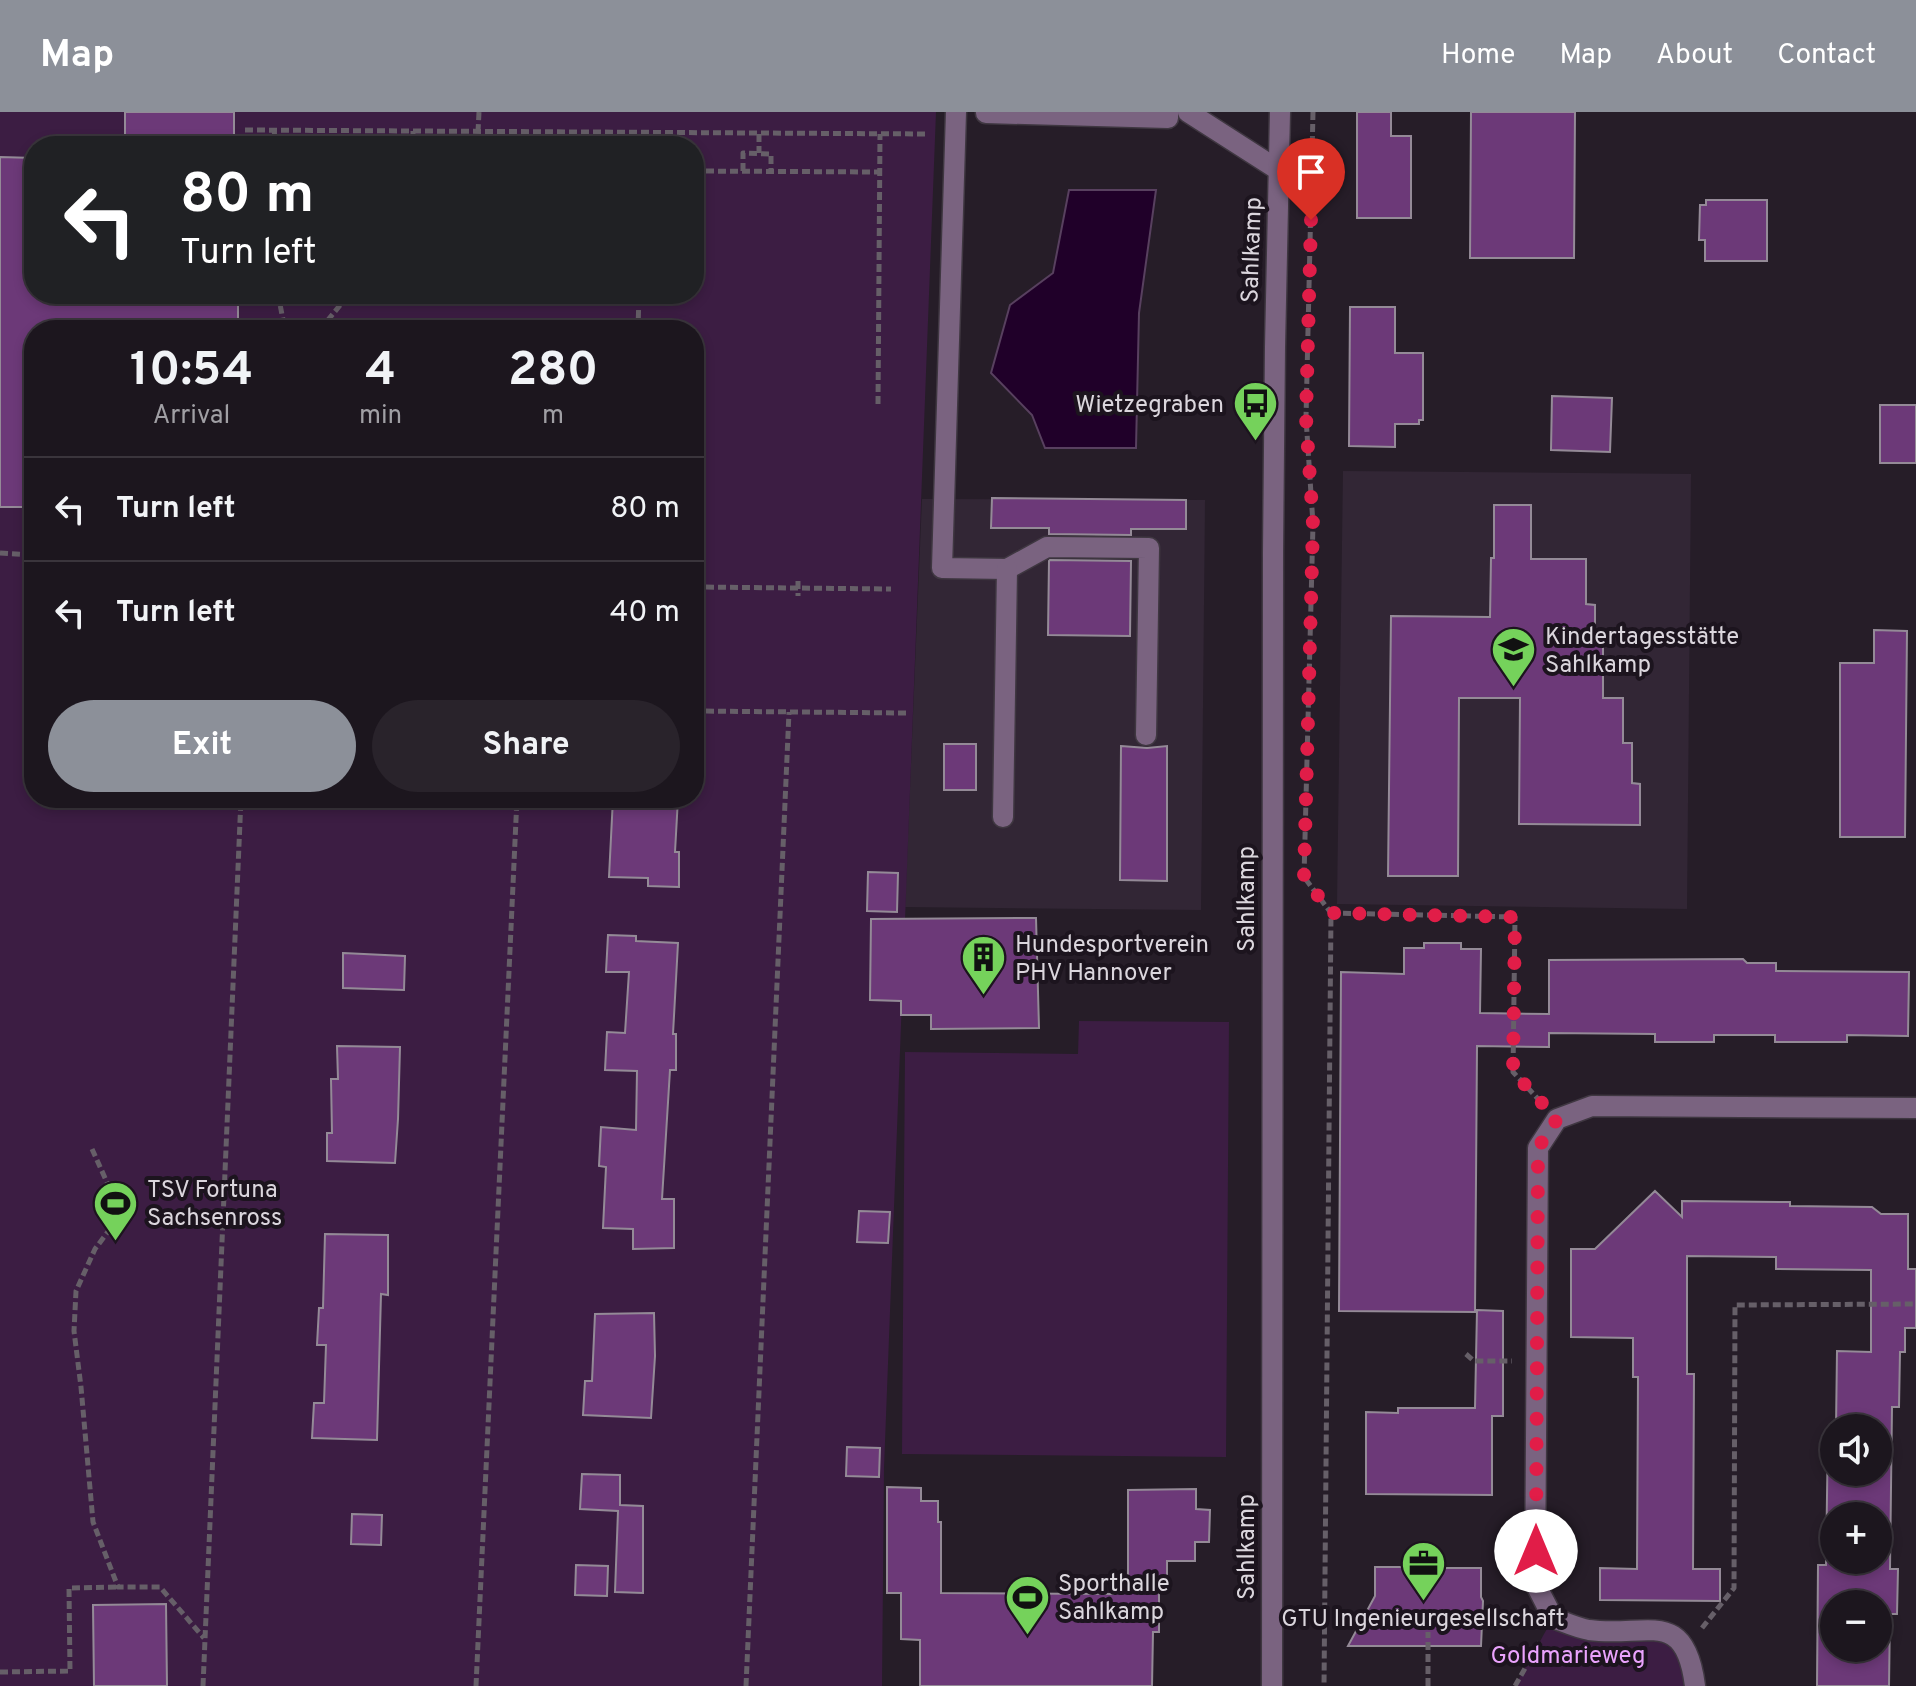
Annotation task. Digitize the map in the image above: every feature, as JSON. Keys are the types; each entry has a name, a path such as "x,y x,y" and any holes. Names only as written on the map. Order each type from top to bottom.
{"street":[{"path":"956,112 942,568 1007,569 1047,547 1149,548 1146,735"},
{"path":"986,113 1168,118 1168,112"},
{"path":"1188,112 1280,171"},
{"name":"Sahlkamp","path":"1272,1686 1273,553 1280,112"},
{"path":"1003,817 1007,569"},
{"path":"1695,1686 1686,1647 1676,1637 1664,1631 1588,1630 1553,1618 1535,1583 1538,1148 1557,1119 1592,1106 1916,1108"}],"path":[{"path":"478,132 479,112"},
{"path":"1313,112 1306,418 1313,524 1304,877 1331,913 1324,1686"},
{"path":"245,130 956,135"},
{"path":"274,130 275,136"},
{"path":"413,131 413,136"},
{"path":"759,134 759,153"},
{"path":"878,404 880,134"},
{"path":"743,171 743,153 759,153 771,154 771,172"},
{"path":"704,171 880,172"},
{"path":"328,320 341,304"},
{"path":"0,553 24,554"},
{"path":"798,584 798,596"},
{"path":"704,587 798,584 891,589"},
{"path":"704,711 906,713"},
{"path":"746,1686 789,712"},
{"path":"203,1686 241,808"},
{"path":"476,1686 517,808"},
{"path":"1331,913 1515,917 1513,1072 1557,1119"},
{"path":"92,1149 110,1189 116,1212 76,1291 74,1331 93,1522 118,1587"},
{"path":"1686,1647 1734,1588 1735,1305 1916,1304"},
{"path":"1466,1354 1474,1361 1537,1361"},
{"path":"0,1672 70,1671 69,1588 160,1587 205,1639"},
{"path":"1515,1686 1553,1618"},
{"path":"1428,1632 1428,1686"}],"shaded area":[{"path":"1069,190 1156,190 1139,313 1136,448 1045,448 1032,415 991,373 1010,305 1053,273"},
{"name":"Kindertagesstätte Sahlkamp","path":"1343,471 1691,474 1687,909 1337,904"},
{"path":"922,499 1205,500 1201,910 905,907"}],"green space":[{"path":"0,112 936,112 884,1468 882,1686 0,1686"},
{"path":"1079,1021 1229,1022 1226,1457 902,1454 905,1052 1078,1054"},
{"name":"Goldmarieweg","path":"1553,1618 1664,1631 1695,1686 1515,1686"}],"building":[{"path":"125,112 234,112 234,136 125,136"},
{"path":"1357,112 1391,112 1391,136 1411,136 1411,218 1357,218"},
{"path":"1471,112 1575,112 1574,258 1470,258"},
{"path":"0,157 24,158 24,304 238,304 238,320 24,320 24,507 0,507"},
{"path":"1706,200 1767,200 1767,261 1705,261 1705,240 1699,240 1700,205 1706,205"},
{"path":"1350,307 1395,307 1395,353 1423,353 1423,420 1419,420 1419,424 1395,424 1395,447 1349,446"},
{"path":"1552,396 1612,398 1610,452 1551,450"},
{"path":"1880,405 1916,405 1916,463 1880,463"},
{"path":"992,498 1186,500 1186,529 1131,529 1131,535 1049,534 1049,528 991,528"},
{"path":"1494,505 1531,505 1531,559 1586,559 1586,604 1595,605 1595,645 1603,645 1603,698 1623,698 1623,743 1632,743 1632,783 1640,784 1640,825 1519,824 1520,698 1459,698 1458,876 1388,876 1391,616 1490,617"},
{"path":"1050,560 1131,561 1130,636 1048,635"},
{"path":"1874,630 1907,631 1905,837 1840,837 1840,663 1874,663"},
{"path":"944,744 976,744 976,790 944,790"},
{"path":"1121,746 1167,746 1167,881 1120,880"},
{"path":"612,808 677,808 675,852 679,852 679,887 648,886 648,878 609,877"},
{"path":"868,872 898,873 897,912 867,911"},
{"path":"1036,918 1039,1028 931,1029 931,1015 901,1015 901,1001 870,1000 871,919"},
{"path":"608,935 636,936 636,941 678,943 673,1034 676,1034 676,1070 670,1070 662,1199 674,1199 674,1248 633,1249 633,1229 603,1228 606,1167 599,1166 601,1127 636,1130 637,1071 605,1070 607,1032 625,1033 629,972 606,972"},
{"path":"1424,943 1461,943 1461,949 1481,949 1480,1013 1549,1014 1549,960 1743,959 1747,963 1776,963 1776,971 1909,972 1908,1036 1847,1035 1847,1042 1775,1042 1775,1035 1714,1035 1714,1042 1655,1042 1655,1034 1549,1033 1549,1047 1477,1046 1475,1312 1339,1311 1341,972 1404,974 1404,948 1424,948"},
{"path":"343,953 405,956 404,990 343,988"},
{"path":"337,1046 400,1047 395,1163 327,1161 327,1133 332,1133 331,1079 338,1079"},
{"path":"1655,1191 1682,1217 1682,1201 1790,1202 1790,1206 1872,1207 1881,1214 1908,1214 1908,1269 1916,1269 1916,1328 1905,1328 1905,1352 1900,1352 1899,1407 1892,1407 1892,1414 1836,1414 1837,1351 1871,1352 1871,1270 1776,1269 1776,1257 1687,1256 1687,1374 1694,1374 1693,1569 1720,1569 1720,1601 1600,1600 1600,1568 1637,1569 1638,1377 1633,1377 1633,1338 1571,1337 1571,1249 1595,1249"},
{"path":"859,1211 890,1212 888,1243 857,1242"},
{"path":"325,1234 388,1235 388,1295 381,1294 377,1440 312,1438 314,1403 324,1403 326,1345 317,1345 319,1308 323,1308"},
{"path":"1477,1310 1503,1311 1503,1416 1492,1416 1492,1495 1366,1494 1366,1412 1398,1413 1398,1408 1475,1408"},
{"path":"654,1313 651,1418 583,1415 585,1381 592,1381 595,1314"},
{"path":"847,1447 880,1448 879,1477 846,1476"},
{"path":"582,1474 620,1475 620,1505 643,1506 643,1593 615,1592 618,1511 580,1509"},
{"path":"1827,1486 1891,1486 1891,1502 1827,1502"},
{"name":"Sporthalle Sahlkamp","path":"887,1487 921,1488 921,1501 938,1501 941,1593 1114,1594 1115,1585 1128,1585 1128,1490 1196,1489 1196,1509 1210,1510 1209,1542 1195,1542 1195,1561 1167,1561 1167,1579 1159,1579 1159,1632 1153,1632 1152,1686 920,1686 920,1640 901,1639 901,1593 887,1593"},
{"path":"352,1514 382,1515 381,1545 351,1544"},
{"path":"1419,1560 1438,1560 1445,1568 1481,1568 1481,1646 1348,1646 1375,1596 1375,1567 1412,1567"},
{"path":"576,1565 608,1566 607,1596 575,1595"},
{"path":"1818,1565 1820,1574 1892,1574 1892,1569 1898,1569 1897,1614 1892,1614 1892,1590 1820,1590 1820,1662 1889,1662 1889,1686 1817,1686"},
{"path":"166,1604 167,1686 94,1686 93,1605"}],"place":[{"name":"Wietzegraben","path":"1255,443"},
{"name":"Kindertagesstätte Sahlkamp","path":"1514,689"},
{"name":"Hundesportverein PHV Hannover","path":"984,997"},
{"name":"TSV Fortuna Sachsenross","path":"116,1242"},
{"name":"GTU Ingenieurgesellschaft","path":"1423,1603"},
{"name":"Sporthalle Sahlkamp","path":"1027,1636"}],"route":[{"path":"1311,220 1306,418 1313,524 1304,877 1331,913 1515,917 1513,1072 1557,1119 1538,1148 1536,1551"}]}
